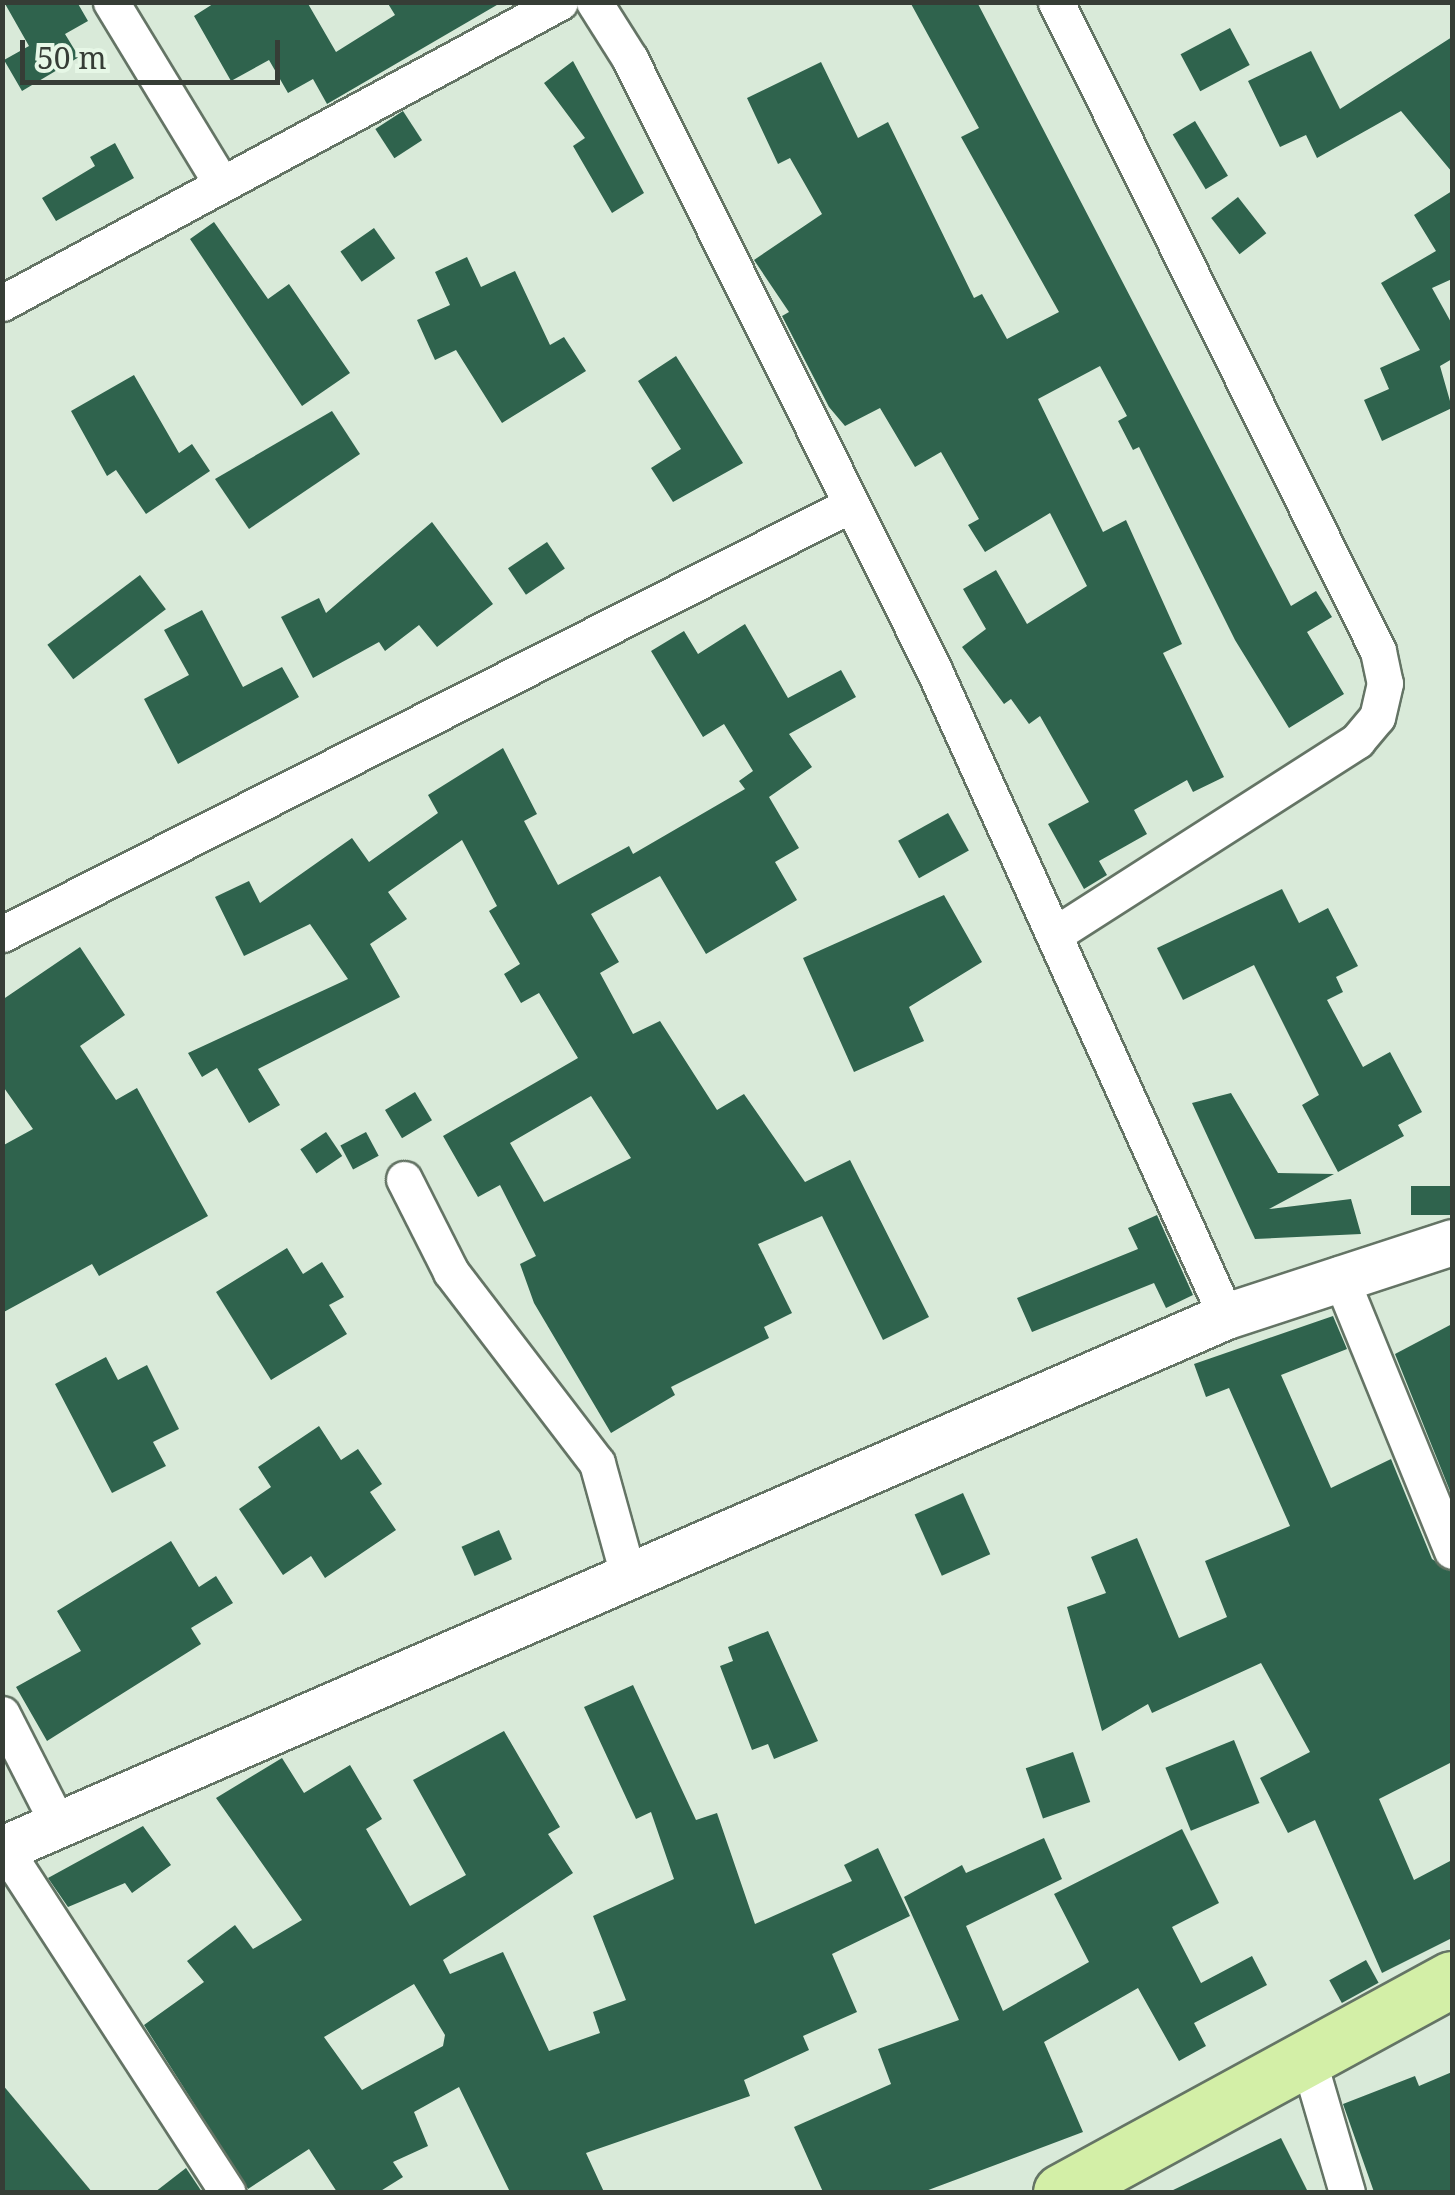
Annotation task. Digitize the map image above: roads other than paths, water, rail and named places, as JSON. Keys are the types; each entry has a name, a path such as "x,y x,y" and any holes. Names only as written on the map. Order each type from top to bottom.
{"main road":[{"path":"1061,2192 1452,1980"}],"street":[{"path":"111,2 220,181"},
{"path":"2,303 220,181 560,2"},
{"path":"594,2 630,58 1058,932 1226,1316"},
{"path":"1056,2 1378,651 1385,683 1377,717 1357,741 1058,932"},
{"path":"2,934 850,506"},
{"path":"404,1179 451,1272 597,1463 628,1578"},
{"path":"227,2192 3,1848 1226,1316 1338,1274 1452,1242"},
{"path":"1338,1274 1452,1551"},
{"path":"2,1714 58,1824"},
{"path":"1308,2059 1347,2192"}]}
